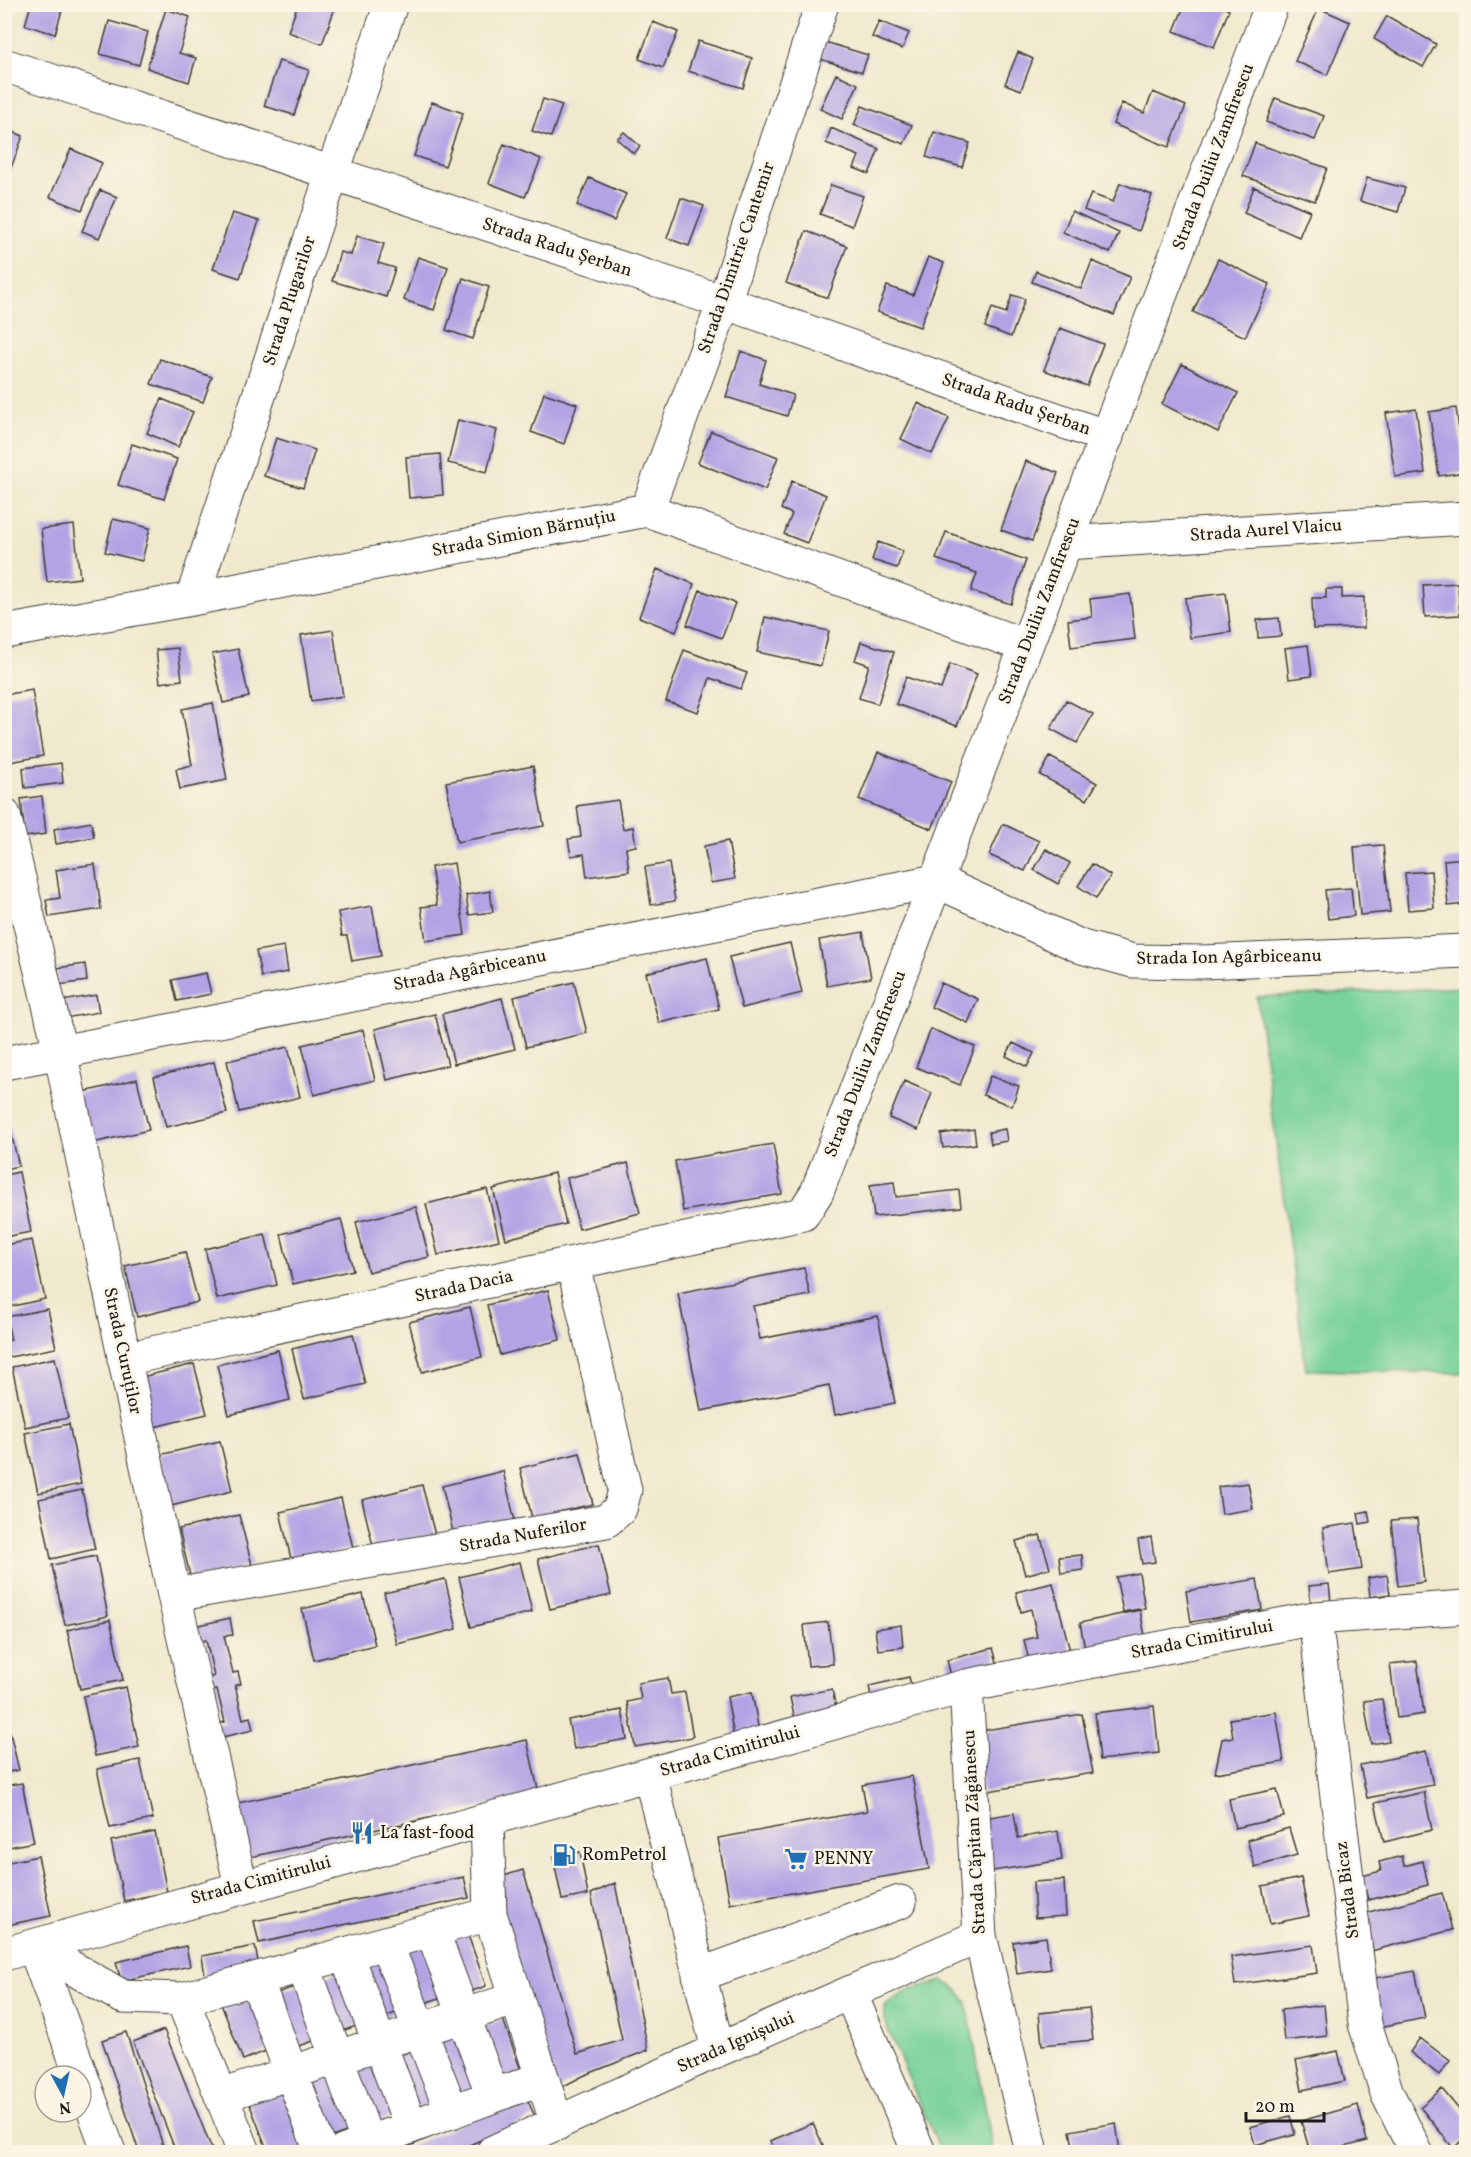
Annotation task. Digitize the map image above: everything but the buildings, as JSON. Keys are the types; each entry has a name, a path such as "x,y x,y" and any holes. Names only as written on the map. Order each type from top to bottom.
{"street":[{"name":"Strada Plugarilor","path":"192,599 332,174 391,4"},
{"name":"Strada Dimitrie Cantemir","path":"647,510 723,302 822,4"},
{"name":"Strada Duiliu Zamfirescu","path":"803,1214 818,1192 1272,4"},
{"name":"Strada Radu Șerban","path":"4,65 723,302 1107,437"},
{"name":"Strada Simion Bărnuțiu","path":"4,632 192,599 647,510"},
{"path":"647,510 1026,646"},
{"name":"Strada Aurel Vlaicu","path":"1066,543 1467,518"},
{"name":"Strada Curuților","path":"4,815 60,1051 174,1595 241,1886"},
{"name":"Strada Ion Agârbiceanu","path":"936,881 1082,947 1133,961 1202,962 1467,951"},
{"name":"Strada Agârbiceanu","path":"4,1063 936,881"},
{"name":"Strada Dacia","path":"124,1359 803,1214"},
{"name":"Strada Nuferilor","path":"174,1595 606,1521 620,1509 625,1490 573,1264"},
{"name":"Strada Cimitirului","path":"19,1950 241,1886 966,1686 1316,1618 1467,1607"},
{"name":"Strada Bicaz","path":"1316,1618 1365,2024 1387,2093 1409,2151"},
{"name":"Strada Căpitan Zăgănescu","path":"966,1686 980,1936 1032,2152"},
{"path":"650,1774 718,2050"},
{"path":"487,1820 490,1914 557,2124"},
{"path":"699,1975 900,1902"},
{"path":"19,1950 123,1997 182,1999 490,1914"},
{"path":"432,1930 493,2096"},
{"name":"Strada Ignișului","path":"493,2152 718,2050 980,1936"},
{"path":"386,1943 452,2112"},
{"path":"19,1950 109,2152"},
{"path":"346,1954 411,2127"},
{"path":"303,1965 337,2058 356,2148 542,2078"},
{"path":"256,1979 321,2152"},
{"path":"850,1993 919,2152"},
{"path":"221,2096 517,1998"},
{"path":"182,1999 244,2152"}],"green space":[{"path":"1466,987 1466,1373 1306,1370 1257,997"},
{"path":"943,1981 957,1989 967,2003 993,2152 941,2152 889,2033 885,2019 885,2006 910,1989"}],"place":[{"name":"La fast-food","path":"362,1833"},
{"name":"RomPetrol","path":"564,1855"},
{"name":"PENNY","path":"796,1859"}]}
